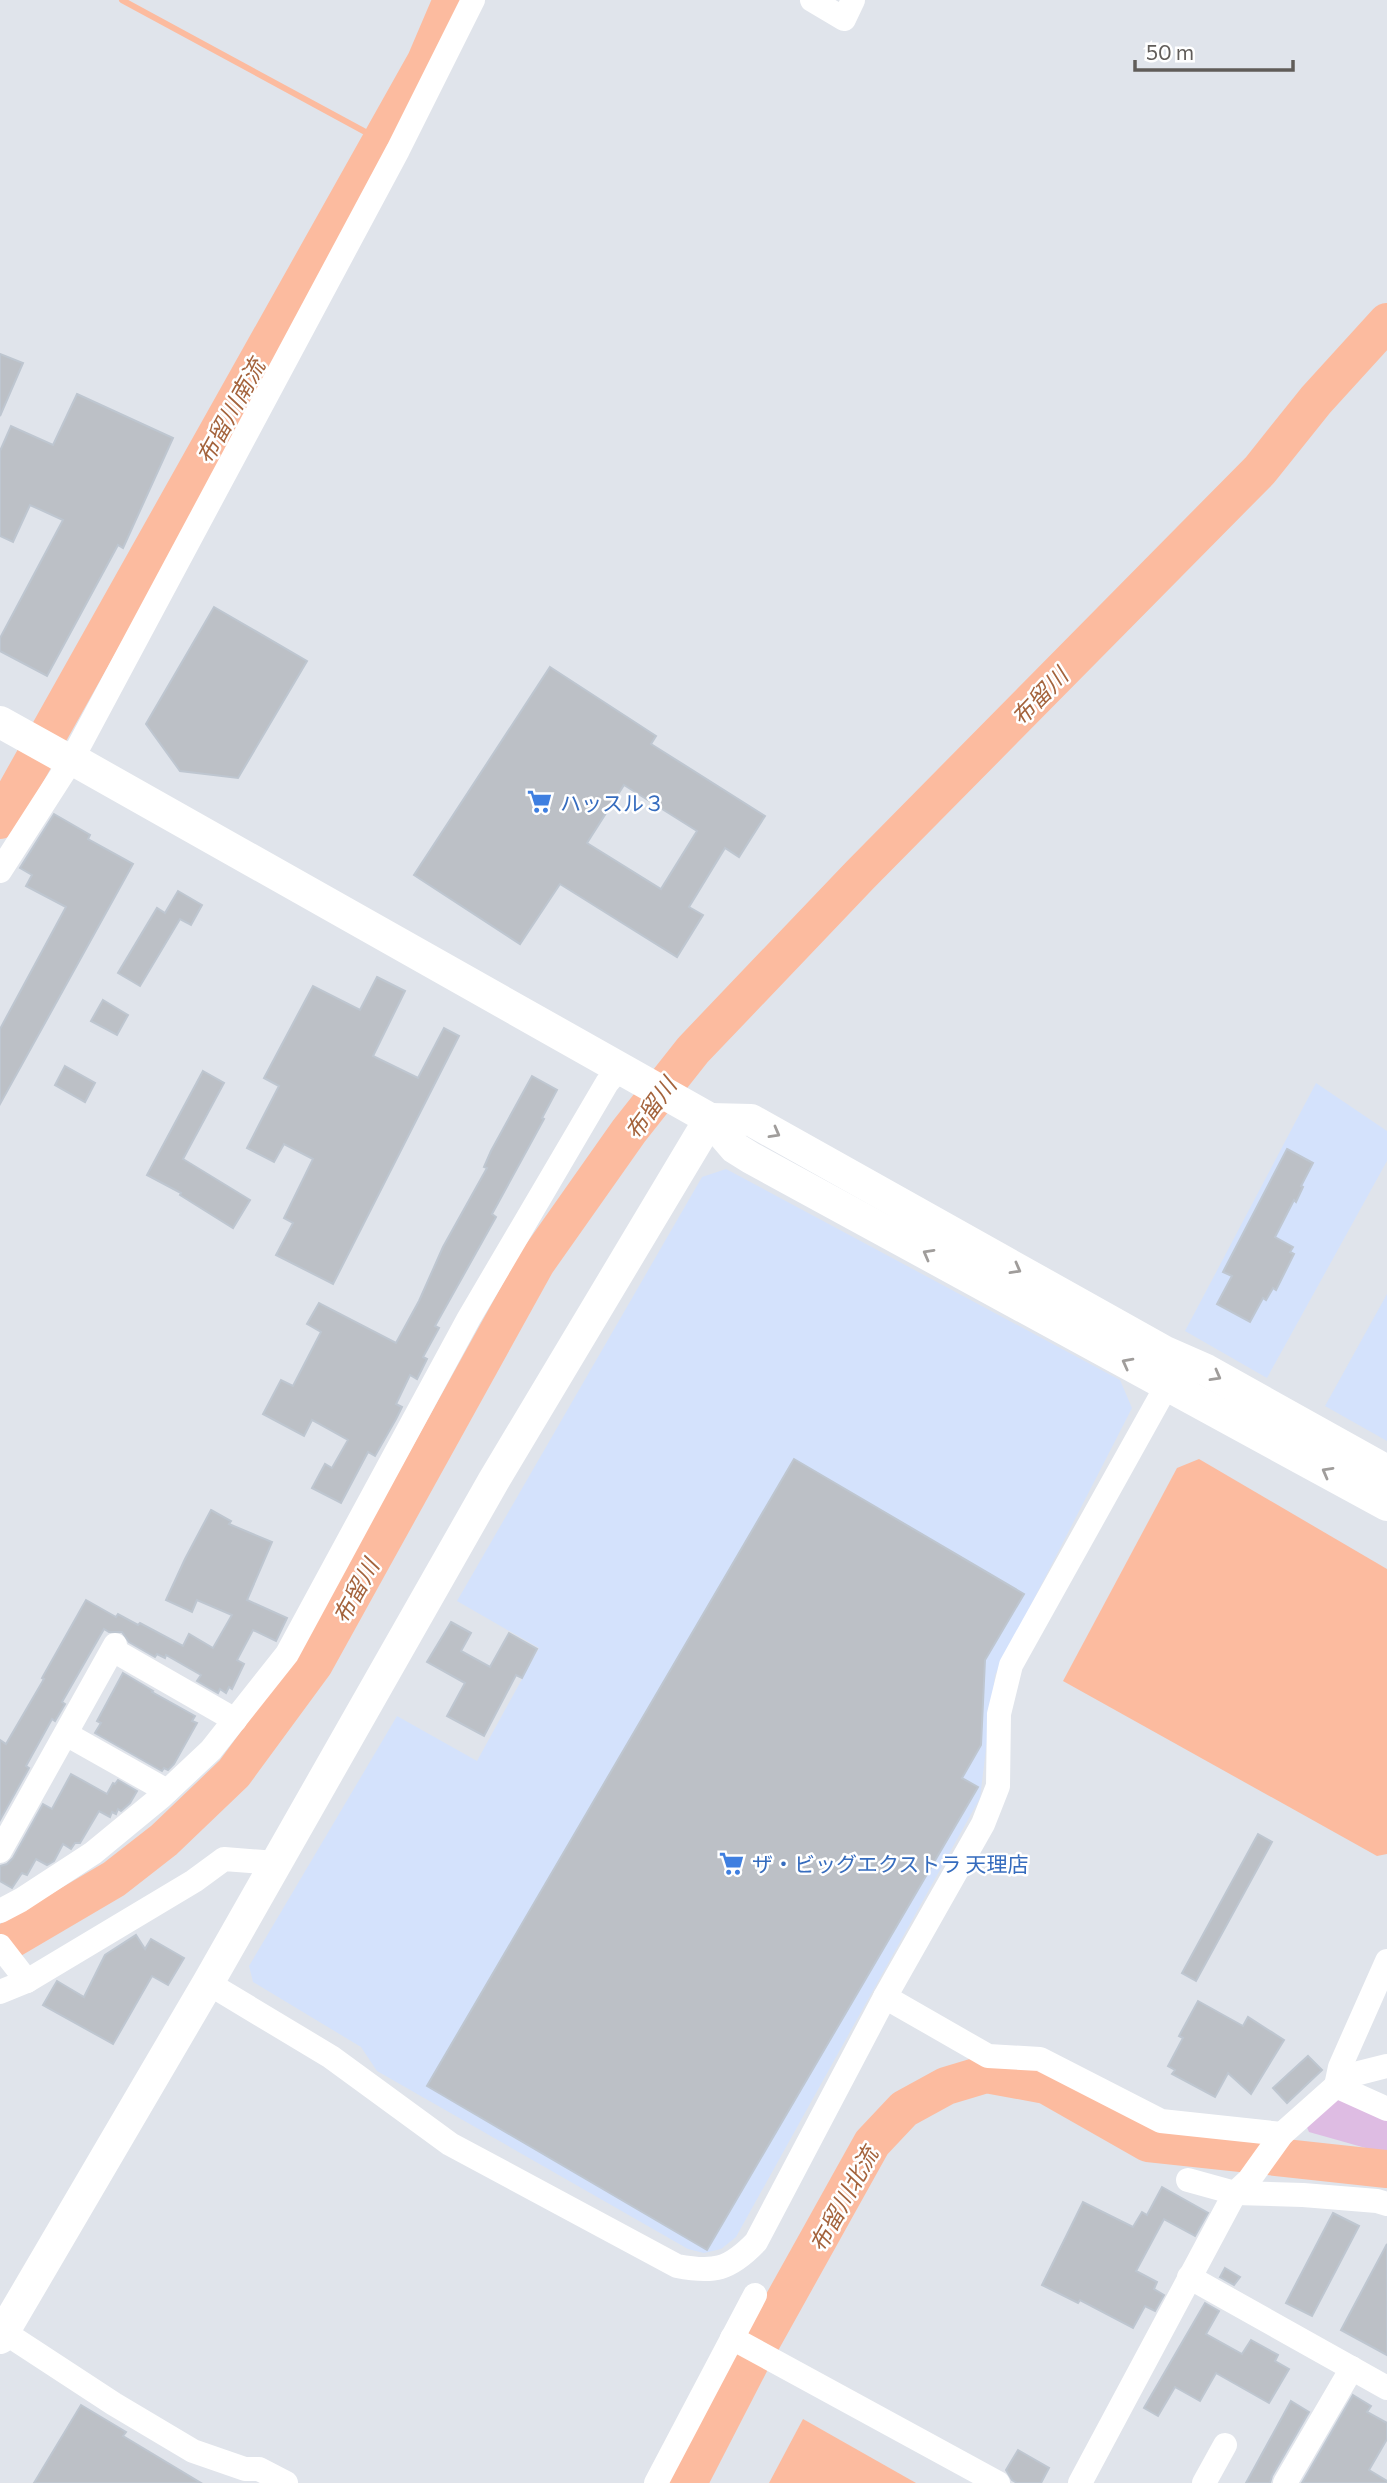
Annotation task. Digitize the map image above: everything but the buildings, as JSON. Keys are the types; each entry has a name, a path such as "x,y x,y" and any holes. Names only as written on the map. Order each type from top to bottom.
{"street":[{"path":"0,871 68,758 398,150 473,0"},
{"path":"812,0 844,19 853,0"},
{"path":"0,722 704,1116 735,1148 751,1158 1175,1372 1387,1504"},
{"path":"0,1911 93,1853 167,1791 211,1750 287,1654 469,1318 607,1083 627,1073"},
{"path":"286,2483 259,2469 245,2469 193,2451 2,2335 208,1983 704,1116"},
{"path":"1175,1372 1206,1370 1387,1471"},
{"path":"208,1983 331,2057 450,2144 677,2266 698,2270 713,2269 740,2259 756,2242 885,1997 983,1824 998,1786 999,1714 1011,1665 1175,1372"},
{"path":"0,1852 114,1648 235,1720"},
{"path":"66,1734 167,1791"},
{"path":"0,1992 194,1881 224,1859 276,1863"},
{"path":"0,1946 24,1977"},
{"path":"1336,2086 1340,2067 1387,1961"},
{"path":"885,1997 988,2056 1040,2059 1161,2121 1279,2138"},
{"path":"1080,2483 1189,2277 1242,2186 1279,2138 1336,2086 1355,2074 1387,2066"},
{"path":"1336,2086 1387,2109"},
{"path":"1188,2180 1387,2204"},
{"path":"1189,2277 1387,2388"},
{"path":"656,2483 755,2295"},
{"path":"732,2338 998,2483"},
{"path":"1285,2483 1352,2368"},
{"path":"1204,2483 1226,2445"}],"shaded area":[{"path":"1316,1083 1387,1131 1387,1161 1267,1378 1185,1331"},
{"path":"726,1169 1120,1380 1132,1408 995,1675 980,1798 736,2237 721,2249 704,2253 688,2249 377,2071 361,2047 253,1982 249,1966 397,1716 477,1761 539,1648 457,1601 702,1177"},
{"path":"1387,1294 1387,1441 1325,1406"},
{"path":"1199,1459 1387,1569 1387,1854 1377,1856 1063,1681 1177,1468"},
{"path":"1340,2097 1387,2120 1387,2154 1309,2132 1306,2125"},
{"path":"803,2419 916,2483 769,2483"}],"waterway":[{"path":"122,0 382,141"},
{"name":"布留川南流","path":"0,820 426,61 452,0"},
{"name":"布留川","path":"0,1946 114,1879 164,1840 234,1773 314,1664 536,1263 629,1131 693,1050 860,875 1260,470 1316,400 1387,322"},
{"name":"布留川北流","path":"688,2483 755,2353 872,2143 904,2109 946,2086 986,2074 1046,2085 1148,2143 1387,2169"}],"place":[{"name":"ハッスル３","path":"540,802"},
{"name":"ザ・ビッグエクストラ 天理店","path":"732,1863"}]}
